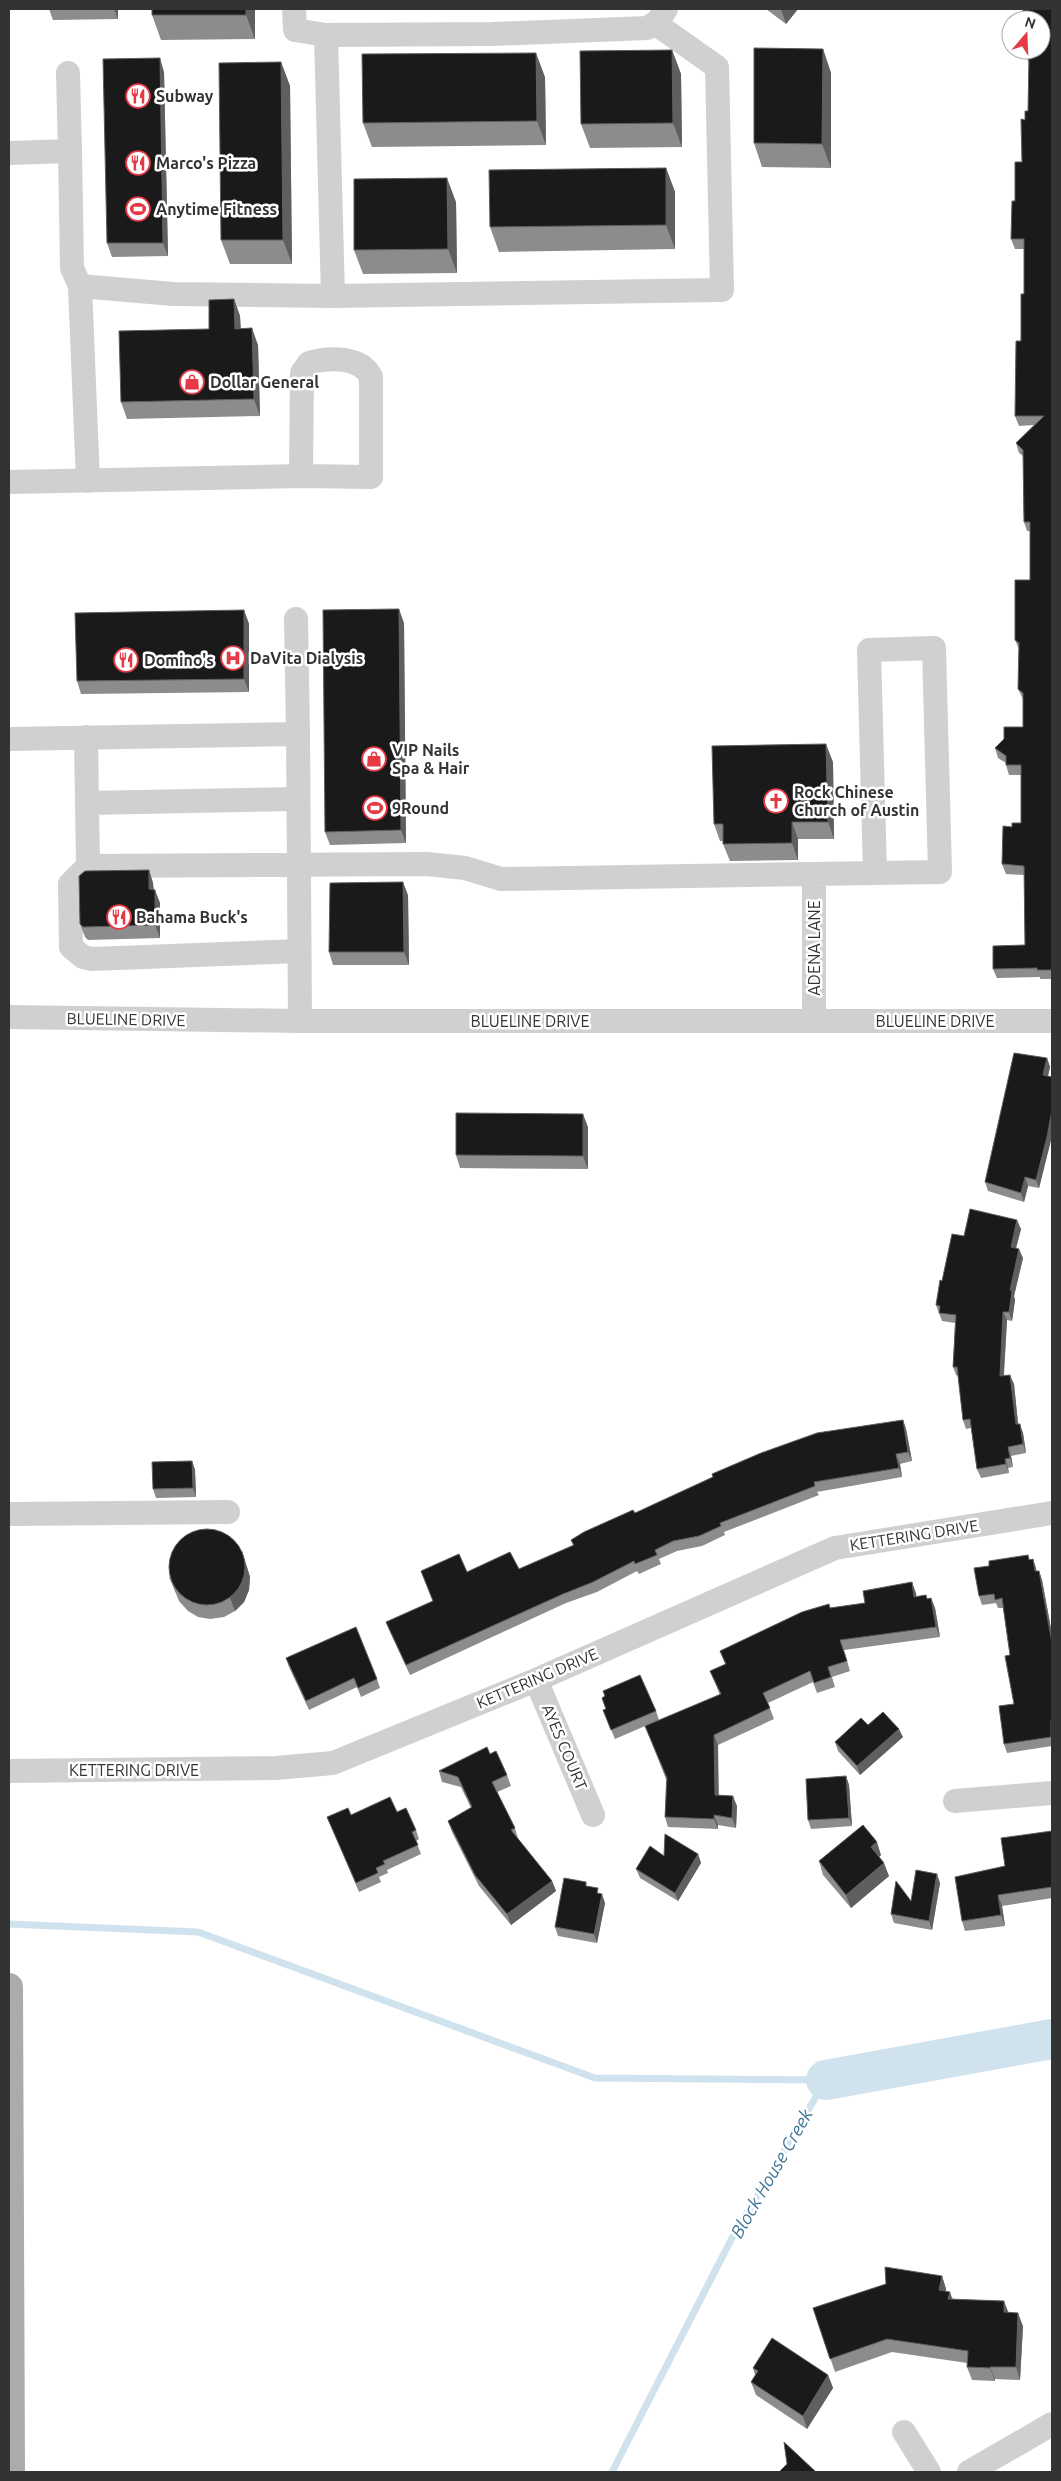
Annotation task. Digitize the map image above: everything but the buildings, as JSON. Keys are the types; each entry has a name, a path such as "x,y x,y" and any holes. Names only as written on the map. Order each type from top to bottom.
{"main road":[{"path":"9,1987 12,2472"}],"street":[{"path":"80,286 173,294 333,296 722,290 717,67 661,16 647,28 493,34 326,36 295,30 294,9"},
{"path":"326,36 333,296"},
{"path":"68,73 72,268 80,286 88,481"},
{"path":"9,153 70,151"},
{"path":"9,482 301,476 371,477 371,377 366,368 358,362 322,359 309,363 302,373 301,476"},
{"path":"296,619 300,1021"},
{"path":"299,951 83,957 71,947 70,884 88,866 427,864 465,868 501,878 814,874 940,872 934,648 869,650 875,873"},
{"path":"9,739 298,734"},
{"path":"86,737 88,866"},
{"path":"87,803 298,799"},
{"name":"ADENA LANE","path":"814,874 814,1021"},
{"name":"BLUELINE DRIVE","path":"9,1017 300,1021 1052,1021"},
{"path":"9,1514 228,1512"},
{"name":"KETTERING DRIVE","path":"9,1771 276,1768 333,1763 536,1680 835,1548 1052,1513"},
{"name":"AYES COURT","path":"536,1680 593,1815"},
{"path":"955,1801 1052,1793"},
{"path":"969,2472 1052,2424"},
{"path":"904,2432 929,2472"}],"waterway":[{"path":"9,1924 198,1932 595,2078 826,2080"},
{"name":"Block House Creek","path":"826,2080 1052,2039"},
{"name":"Block House Creek","path":"612,2472 732,2238 826,2080"}],"place":[{"name":"Subway","path":"138,96"},
{"name":"Marco's Pizza","path":"138,163"},
{"name":"Anytime Fitness","path":"138,209"},
{"name":"Dollar General","path":"192,382"},
{"name":"DaVita Dialysis","path":"233,658"},
{"name":"Domino's","path":"126,660"},
{"name":"VIP Nails Spa & Hair","path":"374,759"},
{"name":"Rock Chinese Church of Austin","path":"776,801"},
{"name":"9Round","path":"375,808"},
{"name":"Bahama Buck's","path":"119,917"}]}
